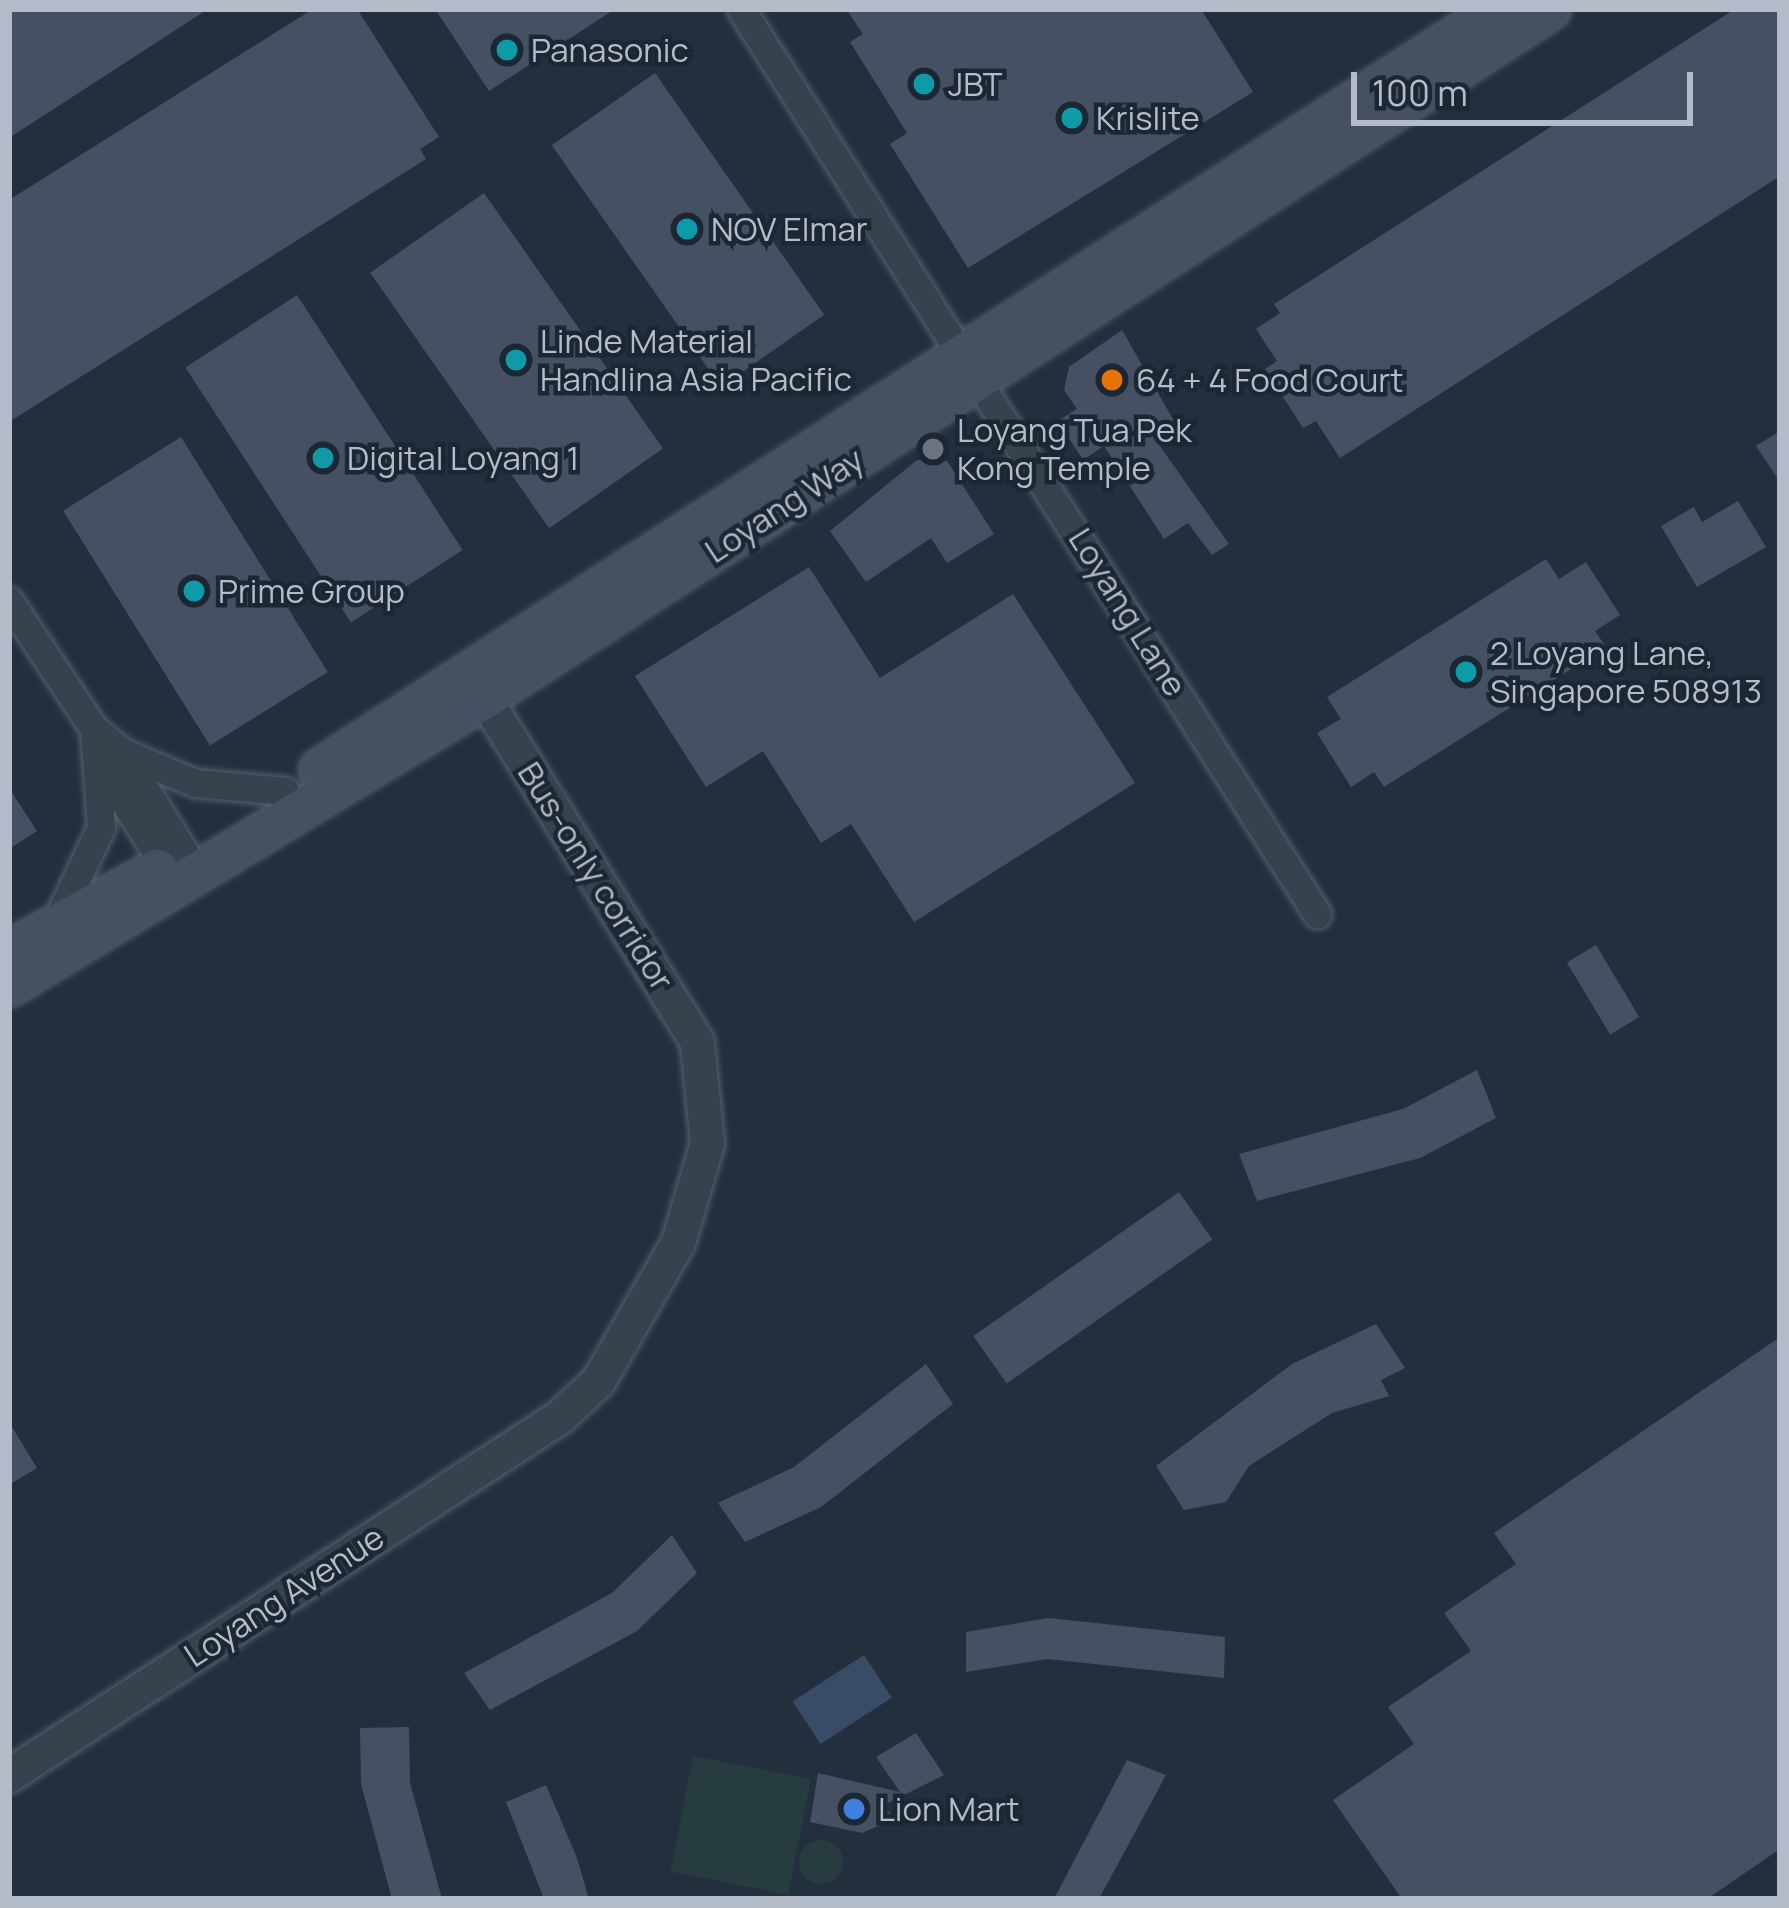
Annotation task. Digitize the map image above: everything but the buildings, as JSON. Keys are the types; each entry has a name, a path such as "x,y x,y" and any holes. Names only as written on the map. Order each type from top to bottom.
{"main road":[{"name":"Loyang Way","path":"9,950 181,869 286,790 477,685 533,667 1497,9"},
{"name":"Loyang Way","path":"9,986 181,869 972,367 1550,9"}],"street":[{"name":"Loyang Lane","path":"741,9 1317,914"},
{"path":"9,601 181,869"},
{"path":"517,748 517,701 533,667"},
{"name":"Bus-only corridor","path":"477,685 675,1005 691,1083 687,1185 559,1417"},
{"path":"112,758 195,783 286,790"},
{"path":"48,929 91,866 112,758"},
{"name":"Loyang Avenue","path":"9,1774 559,1417"}],"green space":[{"path":"693,1756 811,1779 788,1895 670,1872"},
{"path":"821,1840 837,1846 843,1862 837,1878 821,1884 805,1878 799,1862 805,1846"}],"water":[{"path":"864,1655 892,1698 820,1744 793,1701"}],"place":[{"name":"Panasonic","path":"507,50"},
{"name":"JBT","path":"924,84"},
{"name":"Krislite","path":"1072,118"},
{"name":"NOV Elmar","path":"687,229"},
{"name":"Linde Material Handlina Asia Pacific","path":"516,360"},
{"name":"64 + 4 Food Court","path":"1112,380"},
{"name":"Loyang Tua Pek Kong Temple","path":"933,449"},
{"name":"Digital Loyang 1","path":"323,458"},
{"name":"Prime Group","path":"194,591"},
{"name":"2 Loyang Lane, Singapore 508913","path":"1466,672"},
{"name":"Lion Mart","path":"854,1809"}]}
